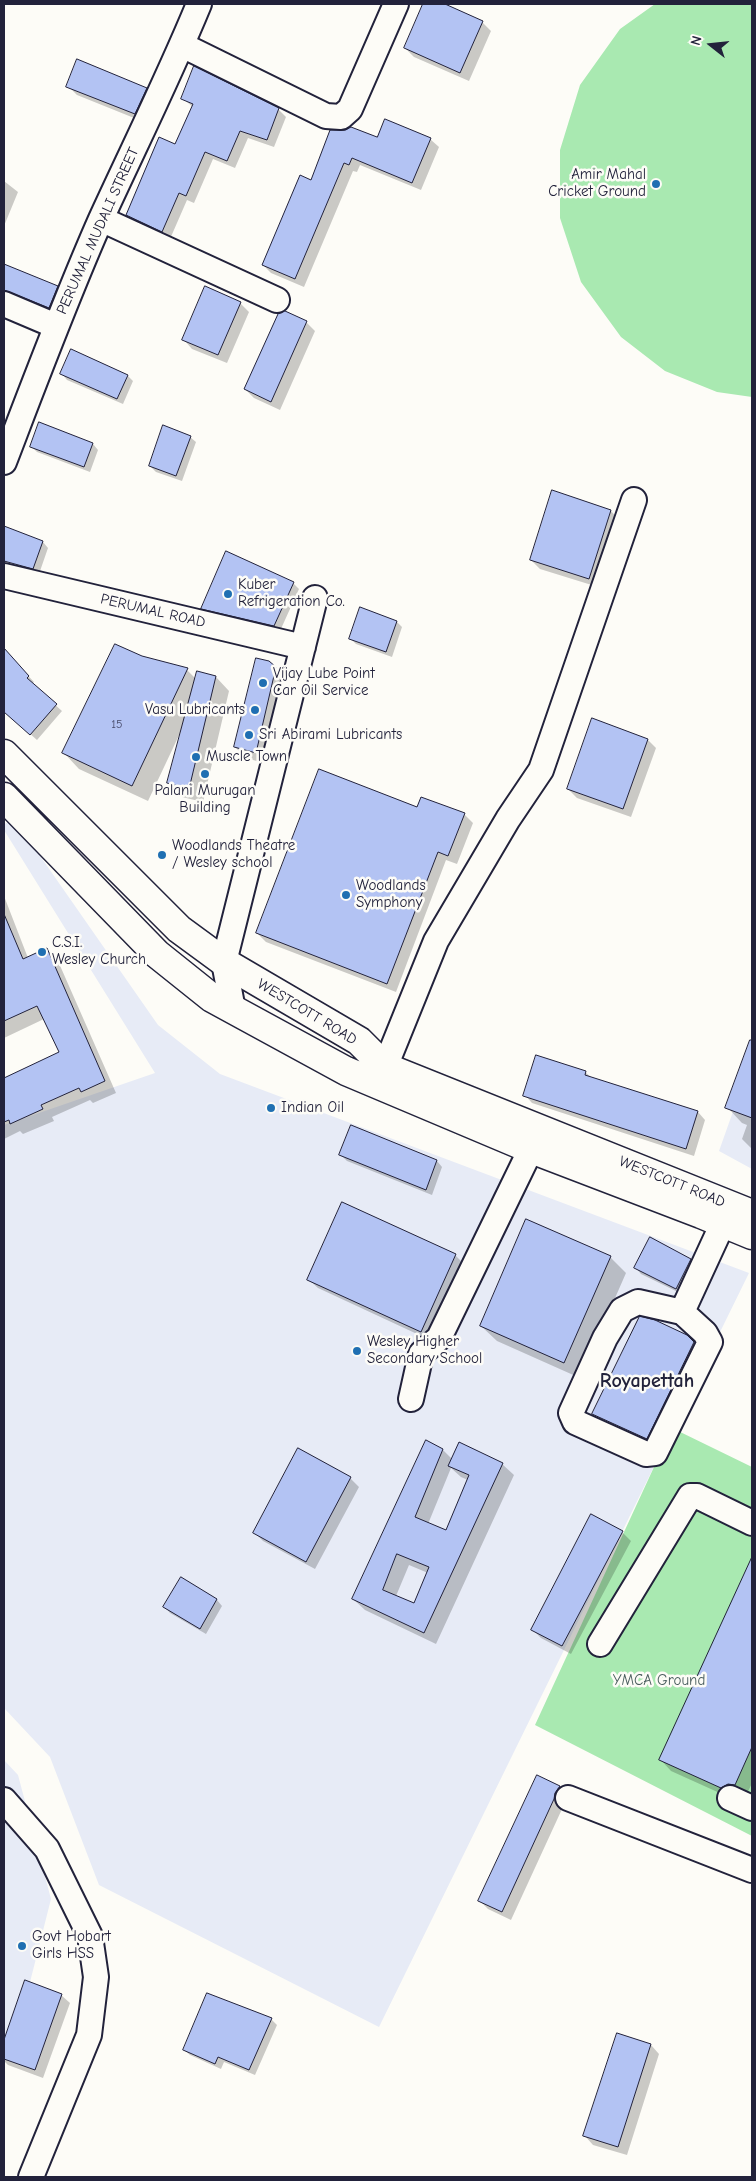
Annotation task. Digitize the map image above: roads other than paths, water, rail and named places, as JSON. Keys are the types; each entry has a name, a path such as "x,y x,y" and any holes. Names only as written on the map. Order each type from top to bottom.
{"main road":[{"name":"WESTCOTT ROAD","path":"4,754 179,929 224,962 359,1041 385,1066 752,1218"},
{"name":"WESTCOTT ROAD","path":"4,797 157,954 212,998 233,1010 346,1071 531,1149 723,1223 752,1218"}],"street":[{"name":"PERUMAL MUDALI STREET","path":"4,462 56,326 101,219 182,45 199,4"},
{"path":"182,45 326,116 341,117 350,109 396,4"},
{"path":"101,219 277,300"},
{"path":"4,304 56,326"},
{"path":"385,1066 436,941 508,819 541,770 634,500"},
{"name":"PERUMAL ROAD","path":"4,576 303,647"},
{"path":"233,1010 224,962 315,598"},
{"path":"411,1399 421,1354 439,1338 531,1149"},
{"path":"682,1312 723,1223"},
{"path":"638,1302 682,1312 705,1333 710,1342 655,1452 646,1454 575,1422 571,1413 605,1338 622,1310 638,1302"},
{"path":"600,1644 690,1496 697,1496 752,1523"},
{"path":"568,1798 752,1870"},
{"path":"730,1798 752,1808"},
{"path":"4,1800 47,1849 90,1936 96,1977 89,2035 31,2177"}],"place":[{"name":"Amir Mahal Cricket Ground","path":"656,184"},
{"name":"Kuber Refrigeration Co.","path":"228,594"},
{"name":"Vijay Lube Point Car Oil Service","path":"263,683"},
{"name":"Vasu Lubricants","path":"255,710"},
{"name":"Sri Abirami Lubricants","path":"249,735"},
{"name":"Muscle Town","path":"196,757"},
{"name":"Palani Murugan Building","path":"205,774"},
{"name":"Woodlands Theatre / Wesley school","path":"162,855"},
{"name":"Woodlands Symphony","path":"346,895"},
{"name":"C.S.I. Wesley Church","path":"42,952"},
{"name":"Indian Oil","path":"271,1108"},
{"name":"Wesley Higher Secondary School","path":"357,1351"},
{"name":"Govt Hobart Girls HSS","path":"22,1946"}],"district":[{"name":"Royapettah","path":"647,1381"}],"park label":[{"name":"YMCA Ground","path":"659,1681"}]}
